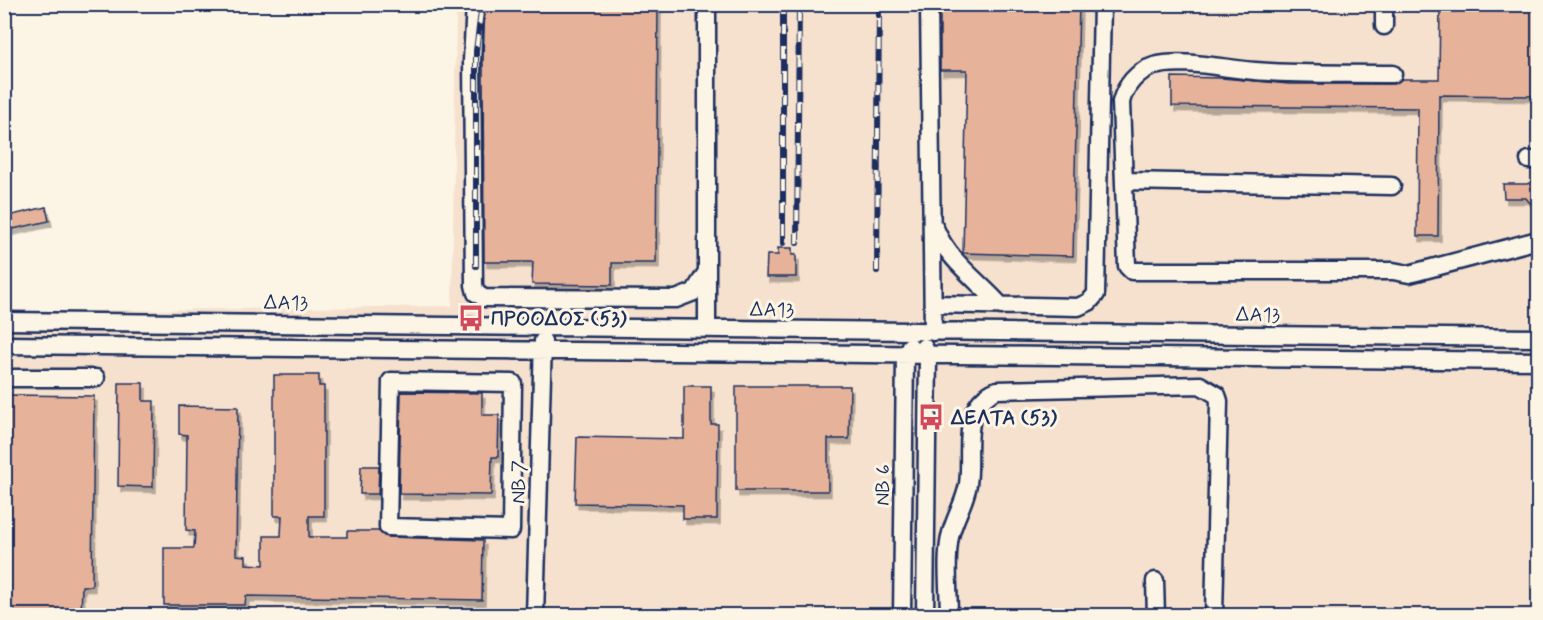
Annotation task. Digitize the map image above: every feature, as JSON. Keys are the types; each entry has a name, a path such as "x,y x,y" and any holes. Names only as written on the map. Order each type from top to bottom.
{"street":[{"path":"475,4 472,61 472,230 476,293 484,298 676,299 694,292 706,273"},
{"path":"707,4 706,273 708,329"},
{"path":"925,615 928,355 925,332 933,304 930,216 929,4"},
{"path":"933,304 1078,307 1089,302 1096,294 1102,4"},
{"path":"1384,4 1384,26"},
{"path":"1393,74 1256,72 1176,64 1154,66 1140,73 1123,94 1121,102 1126,266 1132,271 1393,271 1409,274 1539,240"},
{"path":"1125,181 1392,186"},
{"path":"930,216 941,244 951,257 1001,306"},
{"name":"ΔΑ13","path":"4,321 1539,338"},
{"name":"ΝΒ 7","path":"535,615 543,326"},
{"path":"905,355 925,332"},
{"path":"4,345 1539,361"},
{"name":"ΝΒ 6","path":"902,615 905,355"},
{"path":"4,378 96,378"},
{"path":"391,381 513,383 513,407 511,530 388,527 391,381"},
{"path":"949,615 950,538 968,483 969,427 973,414 987,394 997,390 1200,385 1217,395 1219,401 1214,615"},
{"path":"513,407 540,408"},
{"path":"1155,581 1156,615"}],"shaded area":[{"path":"456,5 1538,5 1538,615 5,615 4,312 452,306"}],"building":[{"path":"485,4 658,4 656,263 612,263 612,285 532,284 533,262 484,262"},
{"path":"940,4 1079,4 1073,256 963,253 967,70 940,70"},
{"path":"1440,4 1539,4 1539,96 1439,95 1438,236 1417,236 1418,108 1172,106 1172,77 1222,78 1289,84 1393,84 1402,79 1439,79"},
{"path":"1539,178 1539,207 1530,203 1526,198 1504,198 1503,184 1527,184"},
{"path":"46,207 49,221 4,231 4,217"},
{"path":"778,248 792,248 792,255 796,255 796,277 766,277 767,255 778,255"},
{"path":"274,375 319,375 319,386 324,386 324,516 309,516 309,537 347,537 347,531 378,531 388,537 483,540 482,600 246,596 245,605 164,605 164,548 194,548 195,531 186,530 187,435 179,434 179,406 238,407 236,555 246,556 246,564 264,565 264,536 281,536 282,516 274,516"},
{"path":"119,383 143,383 143,401 154,401 153,487 118,486"},
{"path":"684,386 711,386 711,424 718,424 717,519 683,519 683,505 575,503 577,437 684,439"},
{"path":"736,386 850,386 849,439 828,439 828,491 736,491"},
{"path":"401,392 482,393 482,415 499,415 498,457 492,457 491,495 399,494"},
{"path":"9,395 94,396 92,586 82,586 81,615 7,615"},
{"path":"361,466 379,466 378,494 360,494"}],"railway":[{"path":"476,266 476,51 482,4"},
{"path":"783,4 783,243"},
{"path":"797,243 799,4"},
{"path":"877,271 879,4"}],"place":[{"name":"ΠΡΟΟΔΟΣ (53)","path":"471,318"},
{"name":"ΔΕΛΤΑ (53)","path":"931,417"}]}
